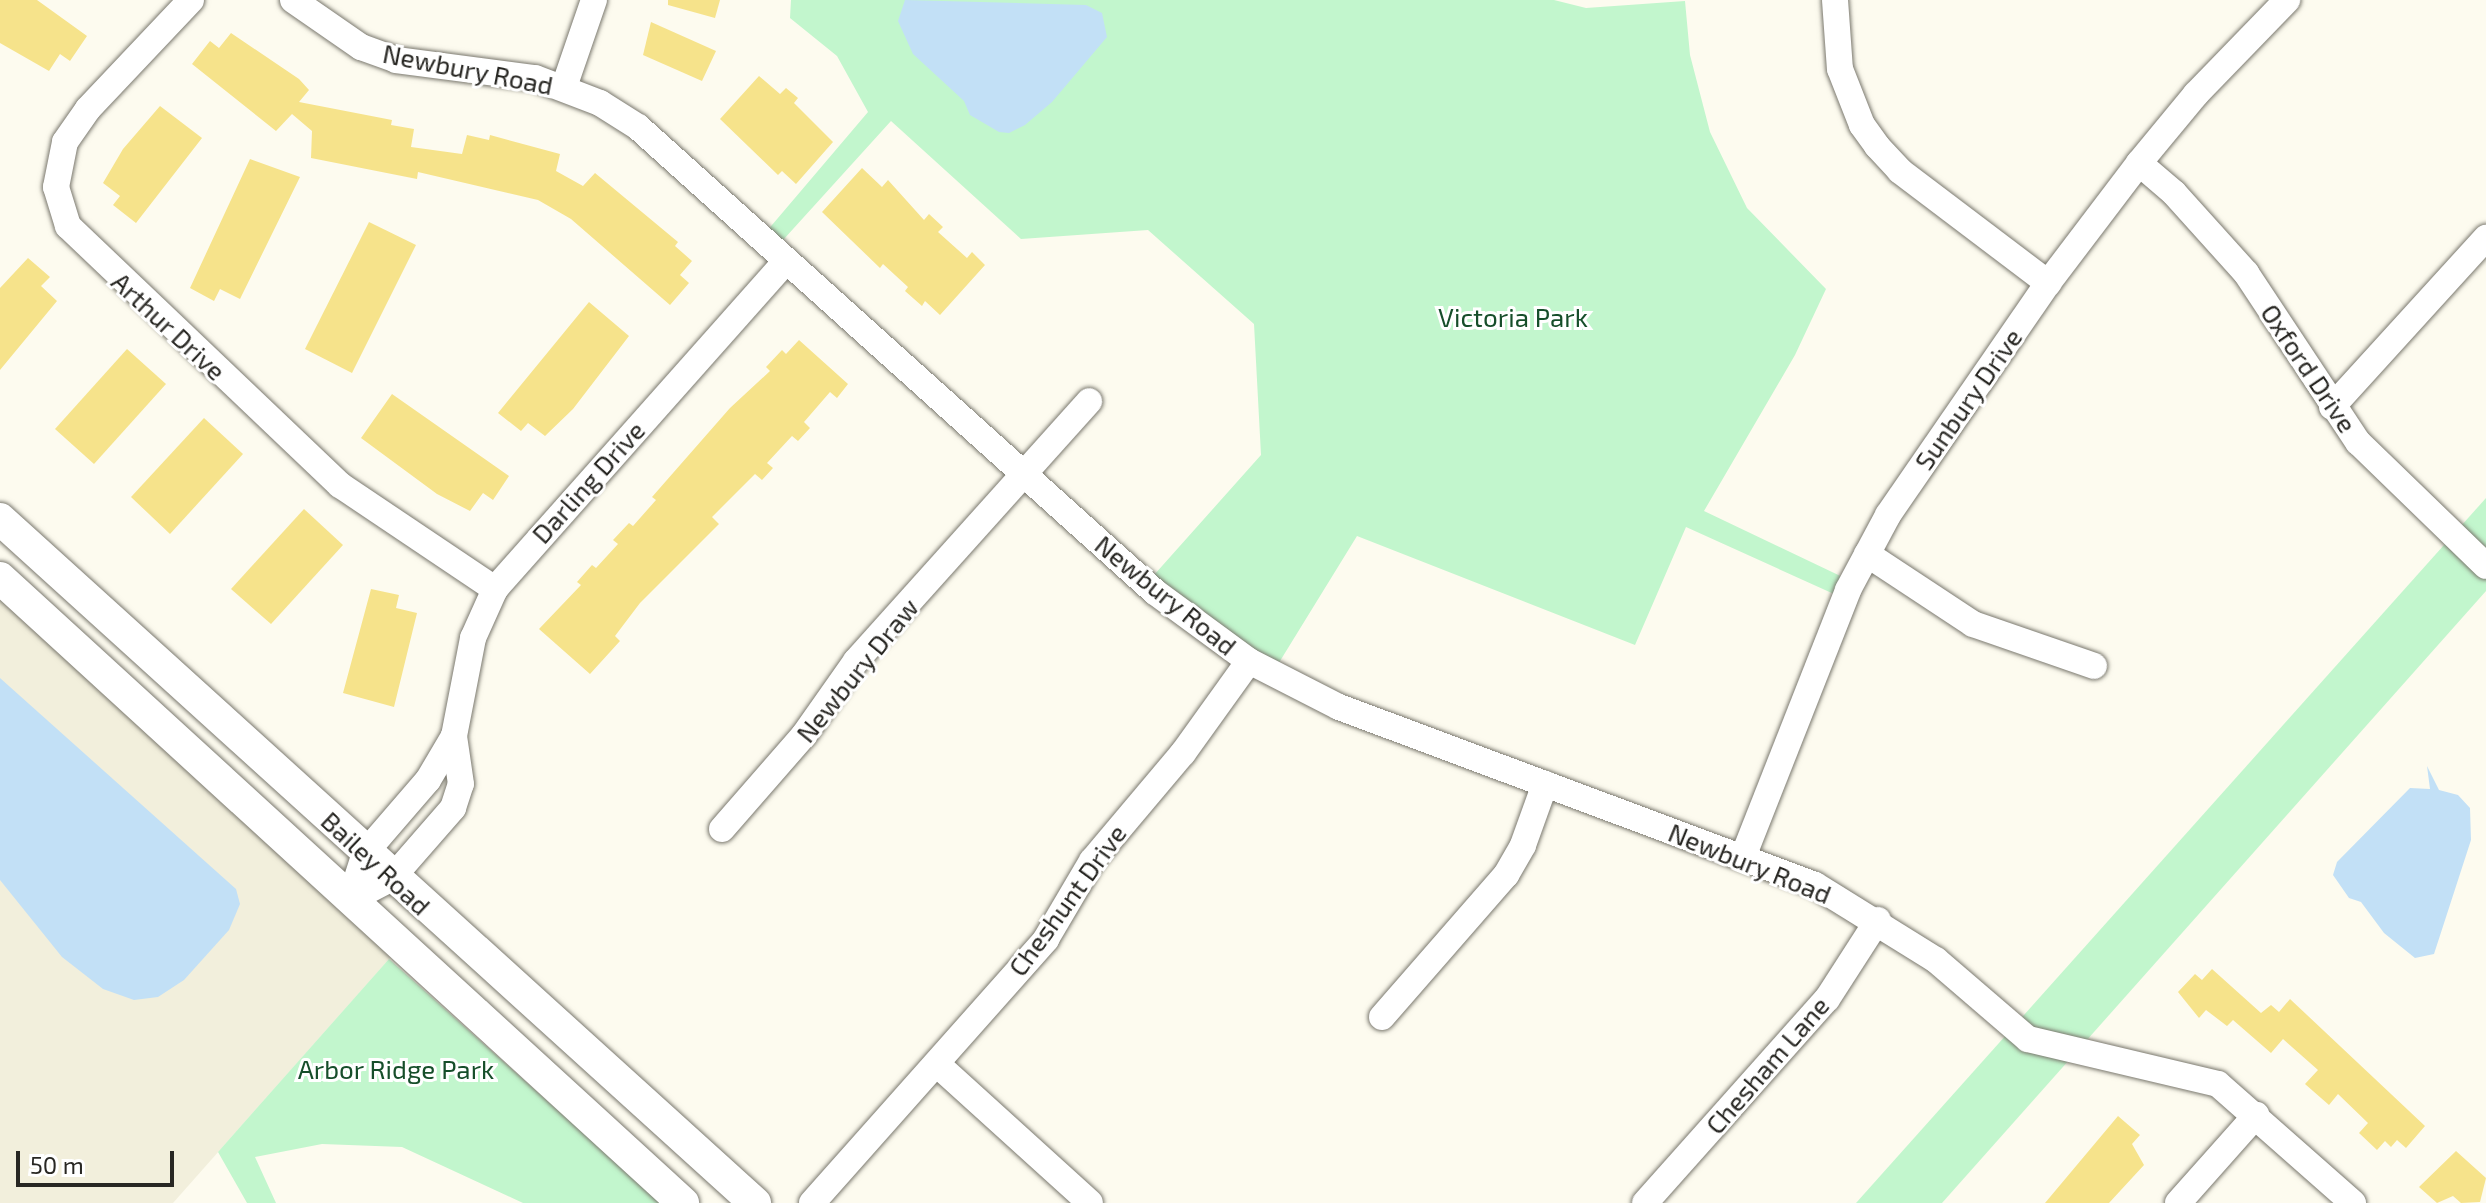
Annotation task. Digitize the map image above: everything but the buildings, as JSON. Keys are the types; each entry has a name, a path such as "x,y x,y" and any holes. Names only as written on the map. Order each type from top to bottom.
{"main road":[{"name":"Bailey Road","path":"0,519 392,878 755,1203"},
{"name":"Bailey Road","path":"0,578 683,1203"}],"street":[{"name":"Arthur Drive","path":"191,0 88,109 65,142 56,187 68,226 328,475 495,589"},
{"name":"Newbury Road","path":"293,0 334,32 396,60 513,74 564,87 638,127 1155,592 1249,661 1339,707 1815,885 1878,920 1936,960 2028,1039 2201,1076 2225,1088 2353,1203"},
{"path":"564,87 594,0"},
{"path":"1835,0 1840,69 1862,125 1877,146 1900,171 2048,283"},
{"name":"Sunbury Drive","path":"1743,857 1867,554 2048,283 2196,94 2287,0"},
{"name":"Oxford Drive","path":"2139,163 2184,203 2246,273 2332,407 2391,477 2486,566"},
{"path":"2332,407 2486,238"},
{"name":"Darling Drive","path":"350,900 365,853 428,780 454,736 476,627 495,589 786,261"},
{"name":"Newbury Draw","path":"722,829 804,735 856,661 1089,401"},
{"path":"1867,554 1973,624 2094,666"},
{"name":"Cheshunt Drive","path":"812,1203 938,1065 1046,939 1092,861 1183,753 1249,661"},
{"name":"Darling Drive","path":"350,900 392,878 459,798 461,777 454,736"},
{"path":"1382,1017 1506,875 1545,784"},
{"name":"Chesham Lane","path":"1645,1203 1827,999 1878,920"},
{"path":"938,1065 1090,1203"},
{"path":"2178,1203 2256,1115"}],"shaded area":[{"path":"0,578 399,948 173,1203 0,1203"}],"green space":[{"name":"Victoria Park","path":"791,0 1554,0 1586,8 1685,1 1690,55 1710,132 1747,208 1826,289 1795,355 1704,511 1853,582 1845,599 1686,527 1635,645 1357,536 1272,674 1146,584 1261,455 1254,324 1148,230 1021,239 891,121 774,250 761,238 868,112 837,56 790,18"},
{"path":"2486,498 2486,591 1942,1203 1856,1203"},
{"name":"Arbor Ridge Park","path":"389,959 661,1203 523,1203 402,1147 322,1144 255,1157 276,1203 247,1203 218,1152"}],"water":[{"path":"905,0 1086,5 1102,13 1107,37 1052,102 1025,125 1009,133 999,132 970,115 964,101 913,54 898,21"},
{"path":"0,678 236,889 240,904 229,930 184,980 158,997 134,1000 103,989 62,957 0,880"},
{"path":"2427,766 2439,790 2458,795 2470,808 2471,840 2434,954 2415,958 2384,933 2361,902 2349,898 2333,875 2337,862 2410,788 2430,789"}]}
